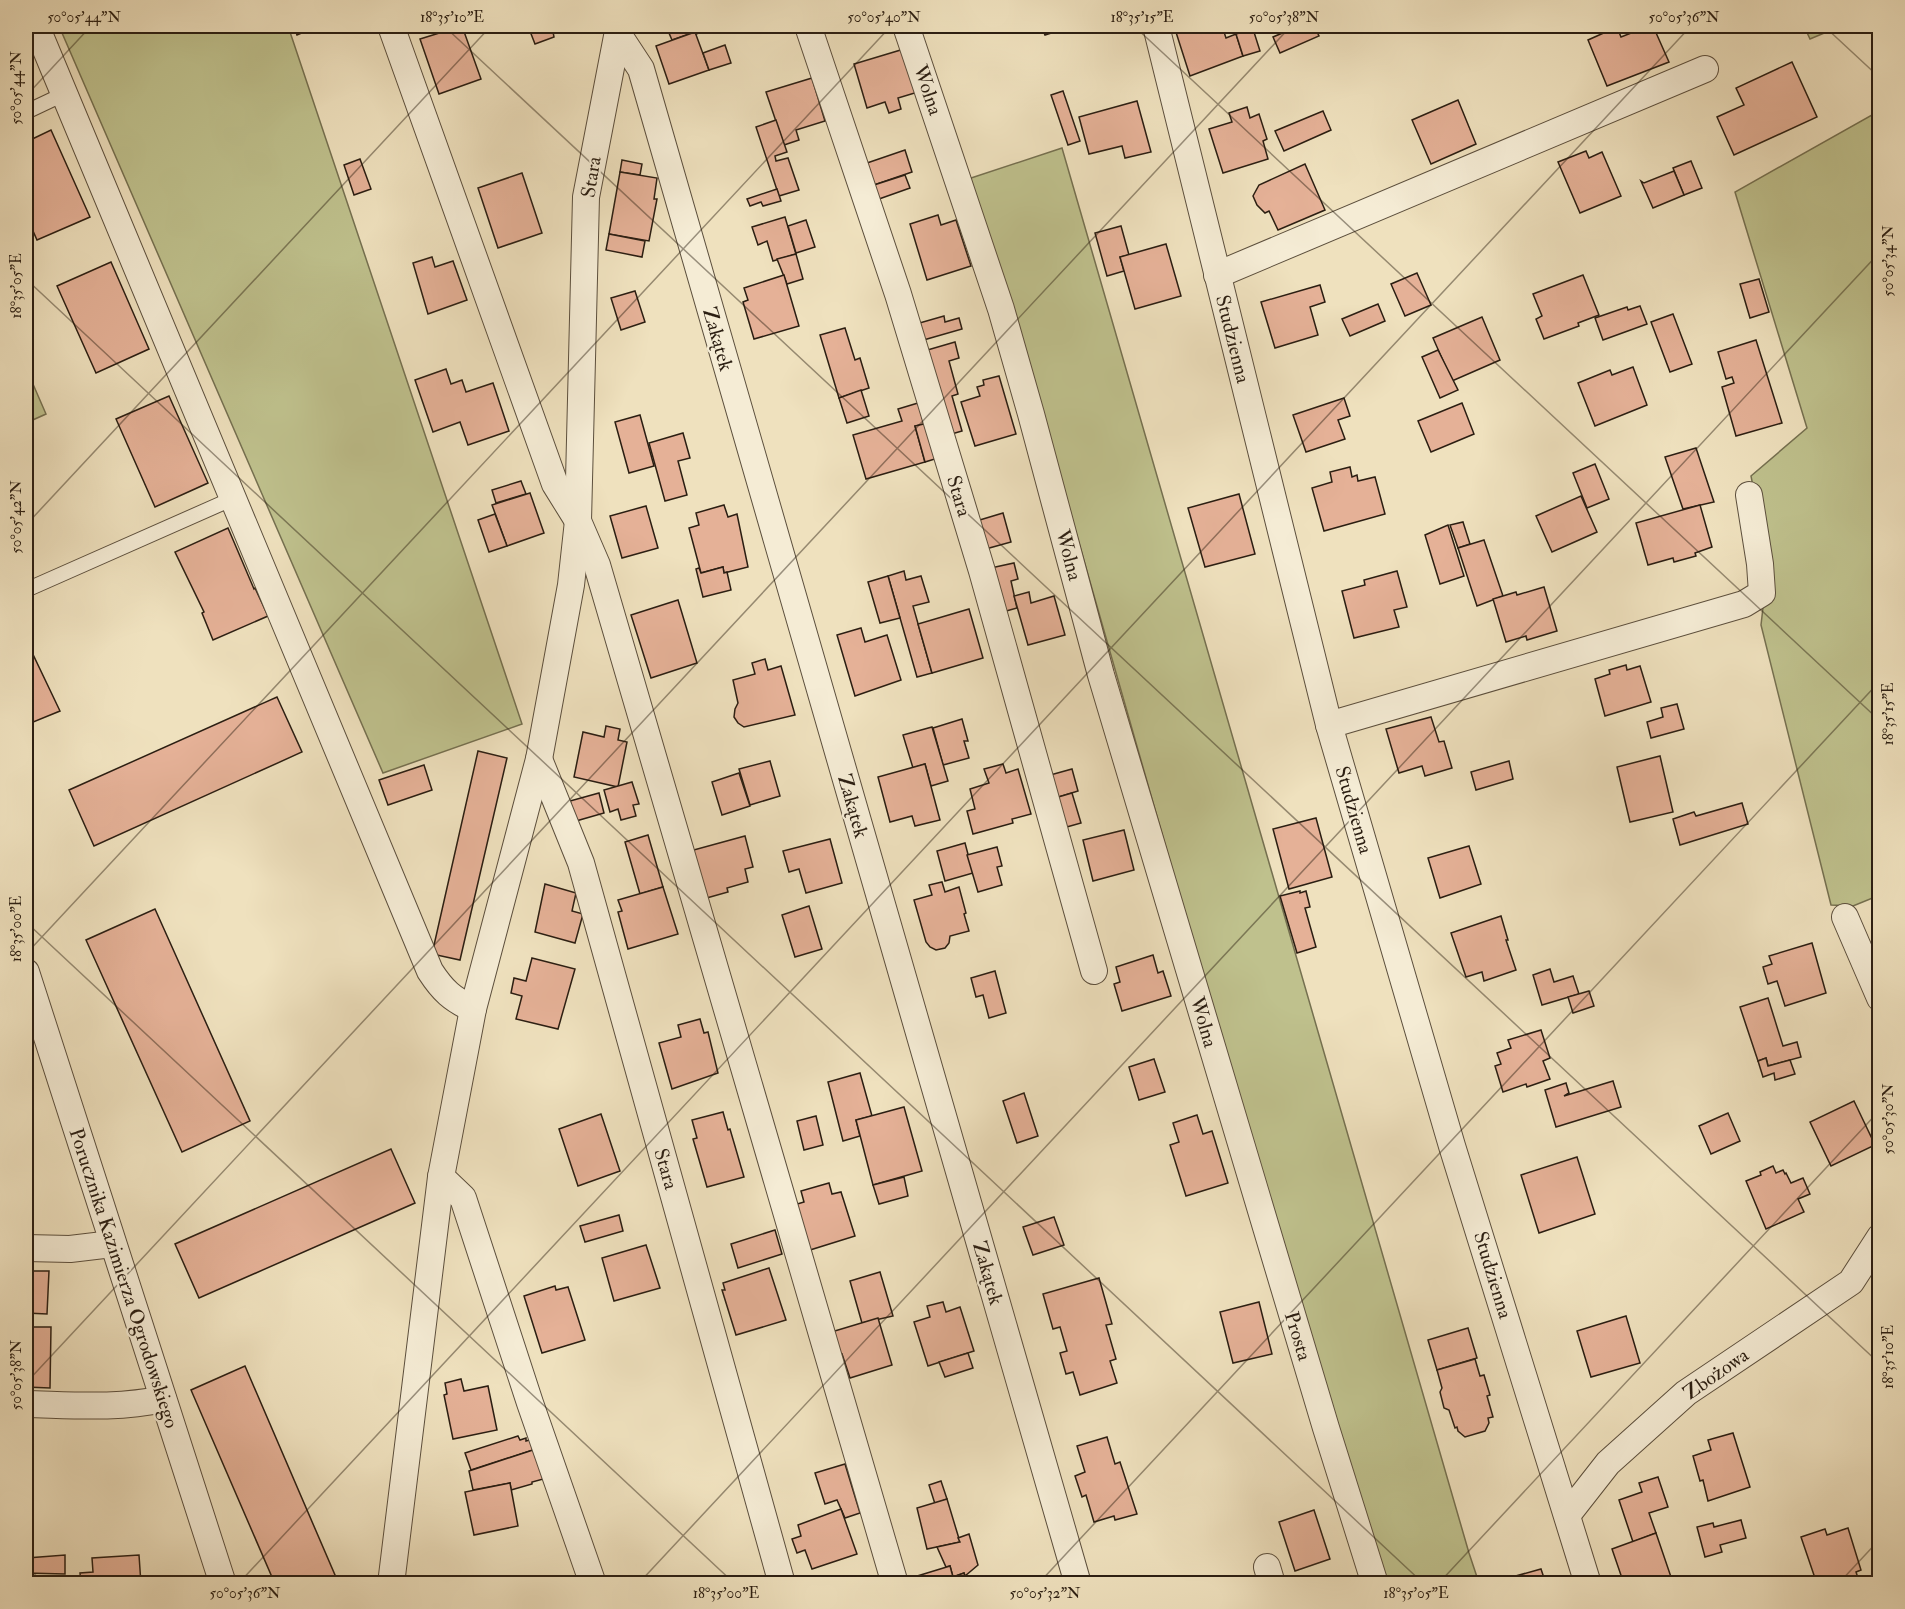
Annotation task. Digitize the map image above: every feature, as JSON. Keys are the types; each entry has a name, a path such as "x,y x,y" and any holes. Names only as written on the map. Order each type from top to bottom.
{"street":[{"path":"36,26 430,971 442,990 473,1009"},
{"path":"391,26 555,484 578,521 597,565 895,1584"},
{"name":"Stara","path":"808,26 905,316 985,582 1094,971"},
{"name":"Wolna","path":"906,26 1001,309 1101,675 1223,1088"},
{"name":"Studzienna","path":"1156,26 1329,725 1452,1146 1588,1584"},
{"name":"Stara","path":"391,1584 441,1177 473,1009 539,759 571,585 578,521 586,196 619,29"},
{"name":"Zakątek","path":"619,29 641,69 1078,1584"},
{"path":"1217,275 1705,69"},
{"path":"1329,725 1744,604 1762,593 1760,564 1749,495"},
{"name":"Stara","path":"539,759 581,863 782,1584"},
{"path":"1845,917 1880,998"},
{"name":"Porucznika Kazimierza Ogrodowskiego","path":"26,972 223,1584"},
{"name":"Prosta","path":"1223,1088 1376,1584"},
{"path":"441,1177 463,1198 530,1403 593,1584"},
{"path":"26,1248 70,1249 112,1245"},
{"name":"Zbożowa","path":"1568,1514 1608,1463 1686,1393 1851,1282 1878,1249"},
{"path":"26,1404 111,1406 163,1399"}],"lane":[{"path":"26,112 64,94"},
{"path":"26,590 234,498"}],"green space":[{"path":"59,26 288,26 522,724 383,773"},
{"path":"1804,26 1841,26 1810,39"},
{"path":"1879,111 1880,895 1853,906 1831,905 1761,625 1768,564 1751,476 1807,428 1735,192"},
{"path":"1062,148 1479,1583 1386,1583 1202,974 1029,368 965,180"},
{"path":"26,368 46,414 26,423"}],"building":[{"path":"294,26 315,26 316,27 297,35"},
{"path":"462,26 481,79 439,94 420,39"},
{"path":"528,26 569,26 553,32 554,37 535,44"},
{"path":"666,26 708,26 710,29 672,40"},
{"path":"1041,26 1073,26 1045,35"},
{"path":"1174,26 1222,26 1226,38 1236,34 1243,56 1190,76"},
{"path":"1299,26 1314,26 1319,36 1280,53 1273,37"},
{"path":"1513,26 1532,26 1516,33"},
{"path":"1653,26 1669,62 1607,86 1588,40 1617,27 1621,37"},
{"path":"1253,29 1260,51 1243,56 1236,34"},
{"path":"695,32 709,70 669,84 656,46"},
{"path":"725,45 731,63 709,70 703,53"},
{"path":"904,49 918,92 898,98 901,109 889,113 885,102 867,108 854,64"},
{"path":"1792,62 1817,117 1734,155 1717,117 1744,105 1736,88"},
{"path":"26,70 31,82 26,84"},
{"path":"812,78 825,121 796,130 799,140 784,145 766,92"},
{"path":"1063,91 1080,141 1068,145 1051,95"},
{"path":"1458,100 1476,144 1431,164 1412,120"},
{"path":"1137,101 1151,152 1125,158 1122,146 1089,154 1079,117"},
{"path":"1247,107 1250,118 1259,114 1267,139 1263,141 1268,159 1223,173 1209,129 1232,122 1229,113"},
{"path":"1323,111 1331,130 1284,151 1275,131"},
{"path":"776,120 787,152 775,156 776,161 788,158 799,190 779,196 756,127"},
{"path":"51,130 90,217 37,240 26,215 26,142"},
{"path":"905,150 912,172 874,185 867,163"},
{"path":"1586,151 1589,158 1602,152 1621,196 1580,213 1558,162"},
{"path":"360,159 371,189 354,195 344,165"},
{"path":"622,160 642,164 640,175 620,172"},
{"path":"1691,161 1702,188 1684,195 1673,168"},
{"path":"1305,164 1325,210 1278,230 1269,211 1265,213 1257,205 1253,196 1259,185"},
{"path":"1674,171 1684,195 1653,208 1641,181 1644,183"},
{"path":"620,172 657,178 654,199 657,199 649,241 609,234"},
{"path":"522,173 542,233 498,248 478,188"},
{"path":"905,175 910,188 879,199 874,185"},
{"path":"777,189 781,201 763,206 761,202 750,206 747,199"},
{"path":"938,215 941,225 956,220 971,266 927,280 910,224"},
{"path":"785,217 796,254 773,261 767,241 758,245 752,227"},
{"path":"806,220 815,247 796,253 788,226"},
{"path":"1121,226 1129,255 1120,257 1124,271 1107,276 1095,233"},
{"path":"609,234 645,241 642,257 606,250"},
{"path":"1166,244 1181,296 1135,309 1120,257"},
{"path":"796,254 803,279 787,284 777,259"},
{"path":"432,257 435,267 453,261 467,300 428,314 413,263"},
{"path":"111,262 149,349 96,373 57,286"},
{"path":"1417,273 1431,305 1405,316 1391,284"},
{"path":"784,275 799,326 754,339 743,302 748,300 744,288"},
{"path":"1583,275 1599,315 1578,323 1579,326 1544,339 1536,319 1542,316 1533,294"},
{"path":"1759,279 1769,312 1750,318 1740,284"},
{"path":"1320,285 1325,302 1310,307 1318,335 1275,348 1261,302"},
{"path":"635,291 645,322 621,330 611,298"},
{"path":"1378,304 1385,321 1350,336 1342,319"},
{"path":"1640,306 1647,324 1603,340 1595,318 1627,307 1628,310"},
{"path":"1673,314 1692,364 1670,372 1651,322"},
{"path":"944,316 945,322 959,318 962,329 920,341 916,324"},
{"path":"1482,317 1500,360 1452,381 1433,338"},
{"path":"845,328 855,360 860,358 869,388 839,398 820,335"},
{"path":"1756,340 1782,423 1736,436 1722,387 1734,383 1732,377 1726,379 1718,352"},
{"path":"955,342 959,358 949,361 958,394 952,396 962,431 948,435 924,351"},
{"path":"1438,350 1458,390 1440,398 1422,357"},
{"path":"1633,367 1647,405 1595,426 1578,383 1610,370 1612,375"},
{"path":"446,369 451,384 462,380 466,392 493,383 509,431 468,445 460,422 433,432 415,380"},
{"path":"999,376 1016,434 975,446 961,402 980,396 977,387 984,385 983,380"},
{"path":"861,390 869,416 847,423 839,398"},
{"path":"169,396 208,483 155,507 116,419"},
{"path":"1344,398 1350,416 1338,420 1345,439 1306,452 1293,415"},
{"path":"918,403 924,424 915,426 925,462 866,479 853,435 902,421 898,409"},
{"path":"1462,403 1474,434 1431,452 1418,421"},
{"path":"640,415 654,466 629,473 615,422"},
{"path":"927,420 938,458 925,462 915,426 924,424 923,421"},
{"path":"683,433 690,458 678,461 687,495 665,501 649,443"},
{"path":"1696,448 1714,502 1683,509 1665,457"},
{"path":"1595,464 1609,499 1587,508 1573,473"},
{"path":"1350,467 1352,477 1357,475 1358,481 1375,477 1385,514 1324,531 1312,488 1332,482 1330,472"},
{"path":"521,481 526,494 496,503 492,490"},
{"path":"530,493 544,533 507,546 492,505"},
{"path":"1239,494 1255,554 1205,567 1188,508"},
{"path":"1581,496 1597,532 1552,552 1536,516"},
{"path":"724,505 728,517 737,514 748,567 724,573 723,567 701,573 689,528 699,525 696,513"},
{"path":"1700,505 1712,547 1695,553 1696,556 1674,562 1673,558 1648,565 1636,523"},
{"path":"646,506 658,548 622,558 610,516"},
{"path":"1003,513 1011,542 982,550 973,522"},
{"path":"495,514 507,546 489,552 478,520"},
{"path":"1463,522 1470,544 1458,548 1450,525"},
{"path":"1448,525 1464,576 1440,584 1425,535"},
{"path":"228,528 268,616 213,640 202,613 204,612 175,552"},
{"path":"1484,540 1503,596 1477,606 1458,548"},
{"path":"1014,563 1018,579 1011,581 1017,608 999,613 986,569"},
{"path":"723,567 724,573 727,572 731,590 703,597 696,569 699,568 701,573"},
{"path":"904,571 906,580 921,576 929,602 913,606 932,673 917,677 888,576"},
{"path":"1397,571 1407,607 1394,610 1399,627 1354,638 1342,591 1365,585 1364,580"},
{"path":"888,576 900,618 880,623 868,582"},
{"path":"1544,587 1557,631 1527,640 1526,636 1506,642 1493,599"},
{"path":"1029,592 1031,603 1054,596 1065,635 1028,645 1014,596"},
{"path":"678,600 697,663 651,678 631,615"},
{"path":"969,609 983,658 932,673 918,624"},
{"path":"861,628 865,642 887,635 901,680 855,696 837,635"},
{"path":"26,633 31,645 29,646 60,711 26,725"},
{"path":"765,659 768,670 781,666 795,715 744,727 734,717 738,703 733,680 755,674 752,663"},
{"path":"1626,665 1627,670 1640,666 1651,702 1605,716 1595,679 1610,674 1609,670"},
{"path":"277,697 302,752 94,846 69,790"},
{"path":"1677,704 1684,729 1651,738 1647,722 1663,717 1661,708"},
{"path":"1431,717 1439,742 1444,741 1452,768 1425,776 1422,766 1399,773 1386,729"},
{"path":"962,719 968,741 964,741 969,758 943,765 933,728"},
{"path":"606,726 620,729 618,740 627,742 618,787 574,777 583,732 604,737"},
{"path":"932,727 948,781 931,786 925,764 913,768 903,735"},
{"path":"478,751 507,758 460,960 432,954"},
{"path":"1660,756 1673,812 1630,822 1617,767"},
{"path":"770,761 780,796 750,805 739,769"},
{"path":"1509,761 1513,779 1476,790 1471,772"},
{"path":"925,764 940,820 915,826 912,816 890,822 878,777"},
{"path":"1003,764 1006,773 1018,769 1031,814 1012,819 1013,823 973,834 967,811 975,809 970,789 989,783 984,769"},
{"path":"424,765 432,790 388,805 379,780"},
{"path":"1072,769 1078,791 1049,800 1043,777"},
{"path":"739,773 750,806 722,815 712,782"},
{"path":"632,782 639,804 633,805 636,816 621,820 618,809 610,812 604,790"},
{"path":"599,793 604,813 576,821 570,801"},
{"path":"1072,793 1081,823 1056,830 1048,800"},
{"path":"1742,803 1748,824 1680,845 1673,819 1694,812 1696,816"},
{"path":"1316,818 1332,877 1289,889 1273,829"},
{"path":"1124,830 1134,870 1093,881 1083,840"},
{"path":"648,835 663,887 640,894 625,842"},
{"path":"745,836 753,867 745,869 748,882 727,888 728,892 703,899 690,851"},
{"path":"830,839 842,883 806,893 799,869 789,872 783,851"},
{"path":"965,843 973,873 945,881 937,851"},
{"path":"1469,846 1481,884 1440,898 1428,858"},
{"path":"997,847 1002,866 997,867 1002,885 978,892 967,855"},
{"path":"942,882 945,892 959,887 969,931 950,936 945,948 936,950 926,942 914,900 932,895 929,885"},
{"path":"545,884 576,893 572,911 583,914 575,943 535,932"},
{"path":"663,887 678,934 628,949 618,912 622,911 618,900"},
{"path":"1300,891 1300,893 1306,891 1310,907 1305,908 1316,947 1297,953 1280,896"},
{"path":"809,906 822,949 795,957 782,915"},
{"path":"155,909 250,1121 182,1152 86,940"},
{"path":"1501,916 1516,970 1484,981 1482,972 1466,977 1451,933"},
{"path":"1812,943 1826,993 1785,1006 1777,981 1768,984 1763,967 1772,964 1769,956"},
{"path":"1153,955 1158,973 1163,971 1171,996 1122,1011 1114,984 1120,982 1116,967"},
{"path":"532,958 575,969 558,1029 516,1019 522,996 511,993 514,978 526,981"},
{"path":"1550,969 1554,982 1573,976 1579,994 1542,1005 1533,975"},
{"path":"995,971 1006,1013 989,1018 983,995 976,997 971,978"},
{"path":"1589,991 1594,1006 1573,1013 1568,997"},
{"path":"1768,998 1783,1046 1797,1042 1801,1057 1768,1066 1766,1058 1758,1061 1740,1007"},
{"path":"700,1019 704,1033 708,1032 718,1073 672,1089 659,1043 681,1037 678,1025"},
{"path":"1541,1030 1550,1058 1543,1061 1550,1079 1503,1092 1495,1066 1501,1064 1497,1053 1511,1048 1508,1040"},
{"path":"1766,1058 1768,1066 1790,1060 1795,1074 1775,1080 1774,1073 1763,1077 1758,1061"},
{"path":"1154,1059 1165,1092 1139,1100 1129,1067"},
{"path":"860,1073 872,1116 856,1120 860,1136 843,1141 828,1082"},
{"path":"1613,1081 1621,1107 1556,1127 1545,1090 1566,1083 1569,1093 1564,1096"},
{"path":"1024,1093 1038,1136 1017,1143 1003,1101"},
{"path":"1854,1101 1875,1145 1831,1166 1810,1122"},
{"path":"904,1107 922,1171 873,1185 856,1120"},
{"path":"723,1112 744,1177 707,1187 693,1139 697,1138 692,1120"},
{"path":"1728,1113 1740,1141 1711,1154 1699,1126"},
{"path":"601,1114 620,1171 578,1186 559,1129"},
{"path":"1197,1115 1203,1134 1212,1131 1228,1183 1186,1196 1170,1145 1179,1142 1173,1123"},
{"path":"816,1116 823,1145 804,1150 797,1121"},
{"path":"391,1149 415,1203 199,1298 175,1244"},
{"path":"1577,1157 1595,1214 1539,1233 1521,1175"},
{"path":"1773,1166 1776,1173 1783,1170 1791,1183 1803,1178 1810,1194 1798,1199 1804,1212 1766,1229 1746,1181 1761,1175 1760,1172"},
{"path":"904,1177 908,1196 879,1204 873,1185"},
{"path":"829,1183 832,1194 841,1192 855,1236 810,1250 794,1205 804,1202 801,1191"},
{"path":"619,1215 623,1231 585,1242 580,1226"},
{"path":"1054,1217 1064,1245 1033,1255 1023,1227"},
{"path":"775,1230 782,1254 738,1268 731,1244"},
{"path":"646,1245 660,1288 614,1301 602,1258"},
{"path":"769,1268 786,1320 736,1335 722,1290 725,1290 723,1283"},
{"path":"26,1271 49,1271 47,1314 26,1313"},
{"path":"880,1272 893,1316 862,1323 850,1281"},
{"path":"1099,1278 1112,1324 1106,1325 1116,1359 1110,1361 1117,1383 1080,1395 1073,1372 1066,1374 1060,1353 1067,1351 1060,1327 1053,1329 1043,1294"},
{"path":"555,1286 556,1290 568,1287 585,1340 542,1353 524,1296"},
{"path":"943,1302 946,1312 960,1307 974,1351 928,1366 914,1322 930,1317 927,1306"},
{"path":"1259,1302 1272,1354 1233,1363 1220,1312"},
{"path":"1626,1316 1640,1363 1591,1377 1577,1331"},
{"path":"878,1318 892,1365 850,1378 842,1354 835,1356 828,1333"},
{"path":"26,1327 51,1327 50,1388 26,1387"},
{"path":"1468,1328 1477,1358 1437,1370 1428,1340"},
{"path":"968,1353 973,1368 945,1377 939,1362"},
{"path":"1475,1359 1480,1376 1484,1375 1493,1417 1488,1418 1489,1423 1485,1431 1465,1437 1457,1427 1455,1428 1449,1410 1444,1408 1437,1370"},
{"path":"245,1366 338,1582 334,1584 275,1584 191,1390"},
{"path":"461,1379 464,1391 488,1386 497,1430 453,1439 444,1395 447,1394 445,1383"},
{"path":"1733,1433 1750,1487 1708,1501 1703,1480 1700,1481 1693,1456 1711,1450 1708,1440"},
{"path":"518,1436 520,1440 533,1439 536,1449 471,1470 465,1453"},
{"path":"1107,1437 1115,1464 1120,1462 1137,1514 1115,1520 1114,1516 1094,1522 1086,1495 1082,1497 1075,1476 1085,1472 1077,1446"},
{"path":"539,1448 547,1478 511,1490 510,1483 473,1490 469,1471"},
{"path":"845,1464 860,1513 845,1518 837,1500 825,1504 815,1473"},
{"path":"1658,1477 1668,1507 1649,1513 1656,1533 1633,1542 1619,1500 1642,1492 1639,1483"},
{"path":"941,1481 947,1499 935,1504 929,1485"},
{"path":"510,1483 518,1526 474,1535 465,1492"},
{"path":"947,1499 960,1542 927,1549 917,1508"},
{"path":"841,1509 857,1554 812,1569 805,1550 797,1553 792,1539 801,1536 798,1525"},
{"path":"1314,1510 1330,1559 1295,1571 1279,1522"},
{"path":"1741,1520 1746,1538 1720,1545 1722,1552 1705,1557 1697,1527 1713,1523 1714,1527"},
{"path":"1848,1528 1861,1570 1856,1572 1860,1584 1817,1584 1801,1537 1825,1529 1827,1535"},
{"path":"1656,1533 1671,1577 1652,1584 1624,1584 1612,1549"},
{"path":"969,1534 978,1565 965,1576 964,1573 953,1577 950,1566 946,1567 937,1547 960,1542 958,1538"},
{"path":"65,1555 65,1574 26,1573 27,1558"},
{"path":"139,1555 141,1584 81,1584 80,1573 93,1572 92,1558"},
{"path":"950,1566 953,1577 964,1573 967,1584 905,1584 904,1580"},
{"path":"1541,1569 1546,1584 1494,1584 1494,1582"},
{"path":"1671,1577 1673,1584 1652,1584"}]}
